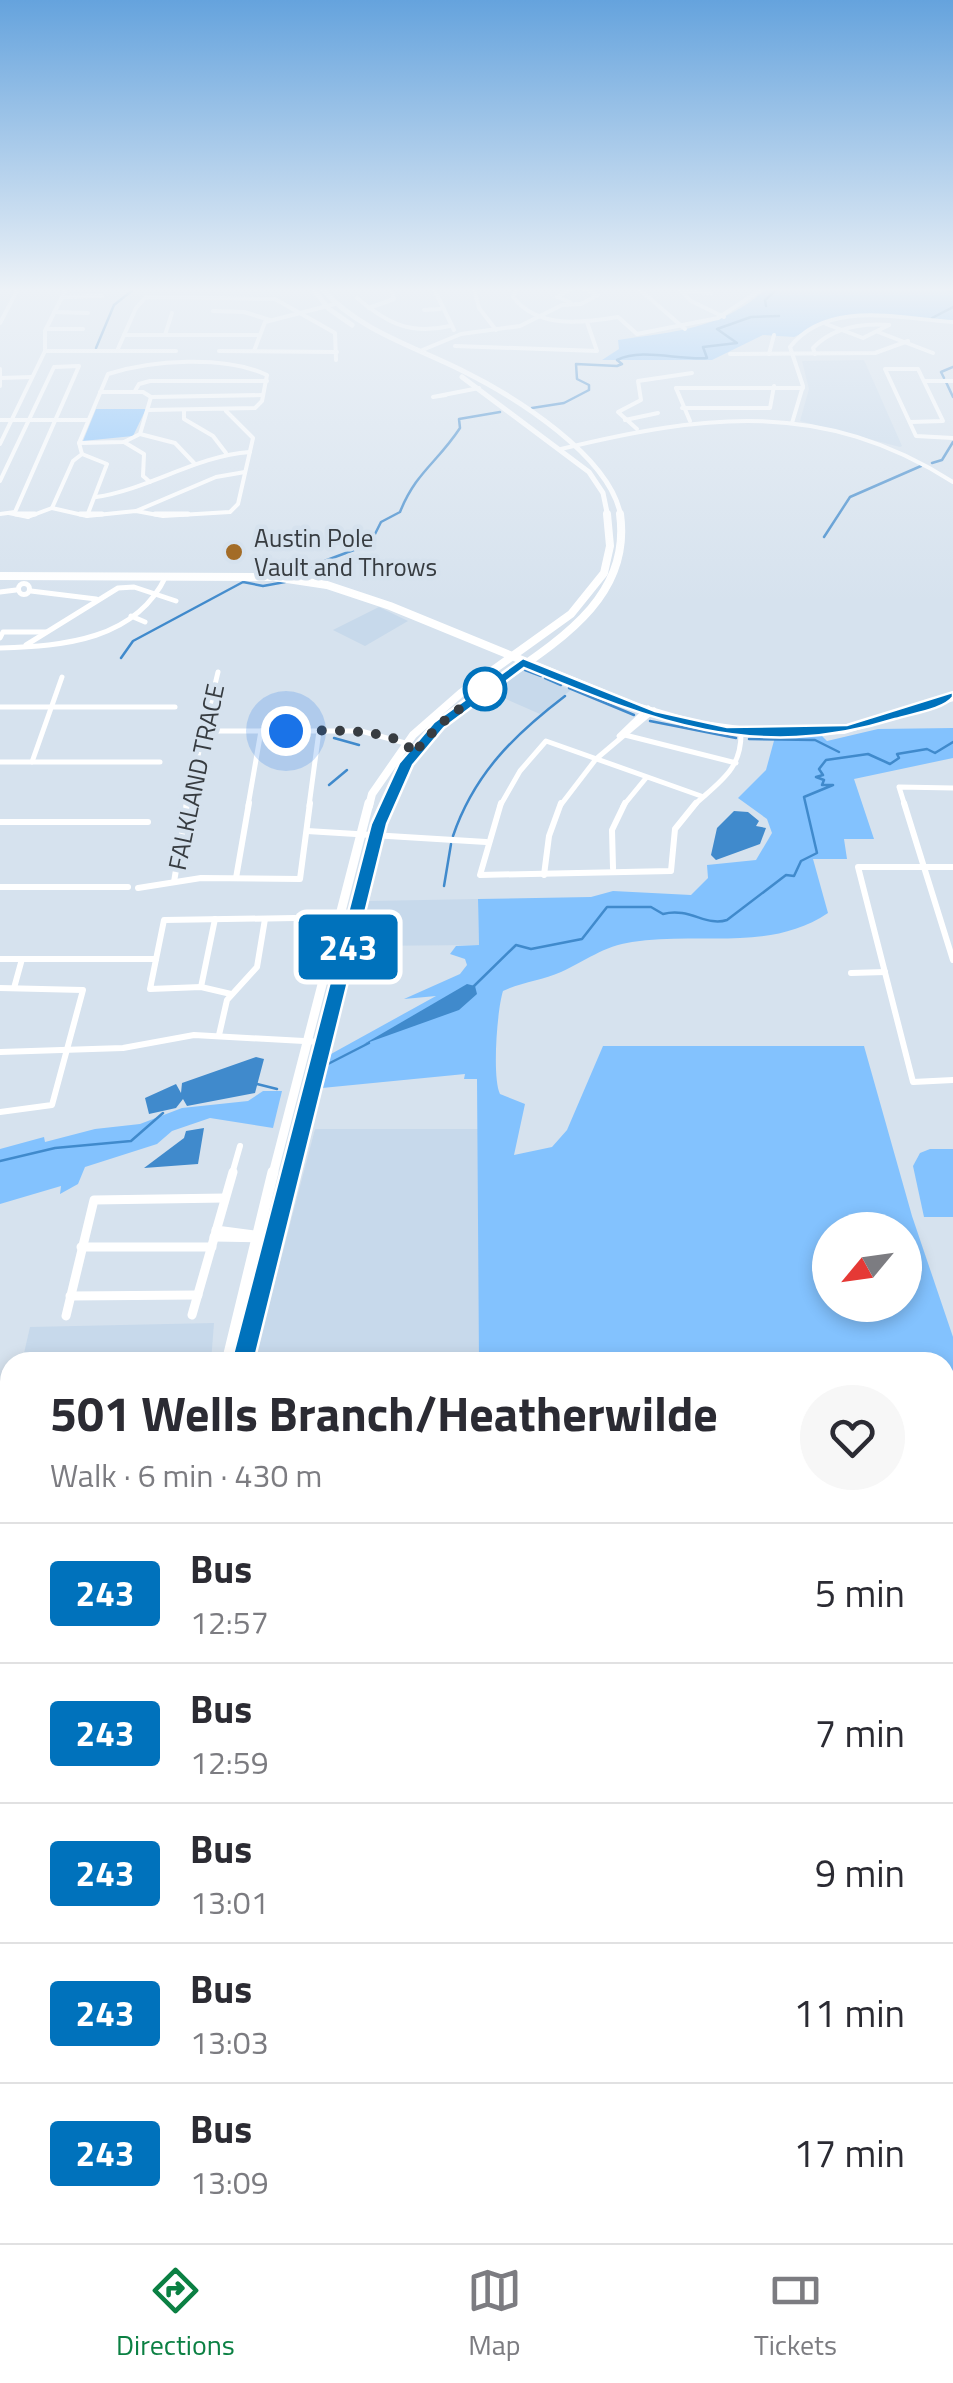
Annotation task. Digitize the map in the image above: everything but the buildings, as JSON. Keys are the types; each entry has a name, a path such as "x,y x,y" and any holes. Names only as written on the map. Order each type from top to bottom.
{"main road":[{"path":"245,1352 387,799 416,751 439,725 571,614 604,573 610,546 603,493 589,472 486,394"},
{"path":"229,1352 358,832 372,794 405,742 519,657 583,618 617,575 624,548 615,492 601,471 499,394"},
{"path":"570,456 589,464 615,492"},
{"path":"604,573 617,575"},
{"path":"0,574 29,581 166,575 311,578 352,588 649,711 741,732 830,732 953,694"},
{"path":"649,711 728,726 786,728 845,724 896,713"},
{"path":"413,735 416,751"},
{"path":"405,742 416,751"},
{"path":"335,926 352,928"}],"street":[{"path":"0,444 24,394"},
{"path":"0,482 42,394"},
{"path":"10,514 68,394"},
{"path":"82,454 79,442 99,394"},
{"path":"140,394 151,397 263,395"},
{"path":"446,395 452,394"},
{"path":"637,429 618,411 641,400 640,394"},
{"path":"678,394 690,420"},
{"path":"682,408 770,408 773,394"},
{"path":"792,423 800,394"},
{"path":"897,394 916,436 952,438"},
{"path":"910,422 943,421 931,394"},
{"path":"148,410 254,408 263,395"},
{"path":"140,434 151,397"},
{"path":"184,410 184,419 213,436 226,453"},
{"path":"136,511 152,516 230,512 238,504 252,434 226,410"},
{"path":"625,420 658,413"},
{"path":"0,420 88,420"},
{"path":"560,448 690,420 792,423 878,443 951,479"},
{"path":"79,442 124,442 140,434 175,443 194,463"},
{"path":"124,442 146,458 143,476 150,482"},
{"path":"96,497 122,494 226,453 250,452"},
{"path":"52,508 73,461 82,454"},
{"path":"82,454 107,464 87,516"},
{"path":"0,514 28,517 52,508 87,516 136,511 224,474 246,472"},
{"path":"188,489 196,495"},
{"path":"0,648 55,646 97,637 160,596 166,575"},
{"path":"0,592 16,590 29,581 97,600"},
{"path":"22,647 118,588 134,587 176,601"},
{"path":"131,616 145,622"},
{"path":"0,638 3,632 46,632"},
{"name":"FALKLAND TRACE","path":"174,882 173,868 218,672"},
{"path":"32,762 62,677"},
{"path":"0,708 175,707"},
{"path":"544,875 551,819 565,793 649,711"},
{"path":"202,731 361,732 405,742"},
{"path":"236,878 261,731"},
{"path":"138,888 236,878 300,878 319,731"},
{"path":"701,796 593,762 546,741 507,788 486,842 480,875 544,875 613,868 671,871 671,845 677,826 736,763 741,732"},
{"path":"623,734 736,763"},
{"path":"0,762 160,762"},
{"path":"613,868 610,834 626,801 646,778"},
{"path":"953,788 899,788 953,960"},
{"path":"0,822 148,822"},
{"path":"306,833 358,832 486,842"},
{"path":"953,867 858,866 914,1082 953,1080"},
{"path":"0,887 128,887"},
{"path":"231,994 202,986 150,989 164,920 295,918"},
{"path":"202,986 215,919"},
{"path":"219,1035 231,994 256,967 265,919"},
{"path":"0,959 156,959"},
{"path":"14,988 22,959"},
{"path":"851,973 885,972"},
{"path":"0,988 82,990 52,1105 0,1112"},
{"path":"0,1052 123,1048 174,1037 219,1035 322,1042"},
{"path":"192,1315 240,1146"},
{"path":"66,1316 91,1203 98,1199 225,1198"},
{"path":"81,1248 214,1238 276,1238"},
{"path":"70,1296 198,1295"}],"shaded area":[{"path":"808,394 879,394 902,446 900,447 800,421"},
{"path":"96,409 146,409 133,436 83,441"},
{"path":"379,607 408,621 365,646 333,630"},
{"path":"522,669 571,690 540,714 490,692"},
{"path":"953,728 953,758 854,779 874,839 844,839 847,859 813,859 828,913 805,925 757,937 657,939 622,944 554,975 503,991 497,1028 498,1086 500,1094 525,1104 514,1155 552,1147 567,1130 603,1046 864,1046 911,1212 812,1212 812,1322 922,1322 922,1246 953,1337 953,1352 479,1352 477,1079 464,1079 465,1074 322,1088 331,1054 436,996 404,999 460,974 467,965 465,959 450,954 456,946 479,945 478,899 591,897 613,891 691,895 708,878 707,865 756,860 772,833 767,819 738,798 766,770 775,737 822,736 827,741 878,729"},
{"path":"734,811 748,812 759,821 756,826 766,828 760,844 716,860 711,855 717,828"},
{"path":"478,899 479,945 357,946 369,901"},
{"path":"467,984 475,986 477,994 459,1010 364,1044"},
{"path":"256,1057 264,1059 255,1093 187,1106 183,1099 176,1108 149,1114 145,1098 176,1084 181,1093 182,1083"},
{"path":"263,1091 282,1091 273,1128 210,1118 172,1131 157,1144 85,1167 78,1184 60,1194 61,1186 0,1204 0,1149 44,1137 45,1142 95,1129 140,1124 182,1108 248,1101"},
{"path":"204,1128 198,1164 144,1168 184,1138 186,1131"},
{"path":"315,1129 480,1129 479,1352 257,1352"},
{"path":"953,1149 953,1217 924,1217 913,1166 920,1153"},
{"path":"214,1323 212,1352 24,1352 30,1327"}],"waterway":[{"path":"532,408 564,403 582,394"},
{"path":"292,573 370,544 381,522 400,512 420,477 460,428 459,419 500,412"},
{"path":"932,463 942,460 953,442"},
{"path":"824,537 850,497 921,466"},
{"path":"121,658 133,641 243,582 263,586 285,582"},
{"path":"525,670 541,676"},
{"path":"545,678 561,685"},
{"path":"569,688 634,715"},
{"path":"453,836 472,793 498,757 565,696"},
{"path":"650,721 736,738"},
{"path":"334,738 359,745"},
{"path":"749,739 815,740 839,752"},
{"path":"473,987 516,945 531,949 582,939 607,907 651,907 663,914 727,920 786,875 794,876 801,861 817,853 804,797 833,785 822,785 824,780 816,777 823,775 819,769 826,760 868,754 890,764 899,758 897,754 927,749 935,753 953,742"},
{"path":"329,785 347,770"},
{"path":"444,886 451,844"},
{"path":"326,1065 369,1043"},
{"path":"257,1084 277,1089"},
{"path":"0,1161 55,1148 131,1141 163,1113"}],"bus line":[{"name":"243","path":"245,1352 379,824 406,763 439,725 523,662 651,714 727,732 785,734 848,729 953,697"}],"place":[{"name":"Austin Pole Vault and Throws","path":"234,552"}],"route":[{"path":"286,731 375,734 405,742 413,754 439,725 489,686 485,689"}]}
